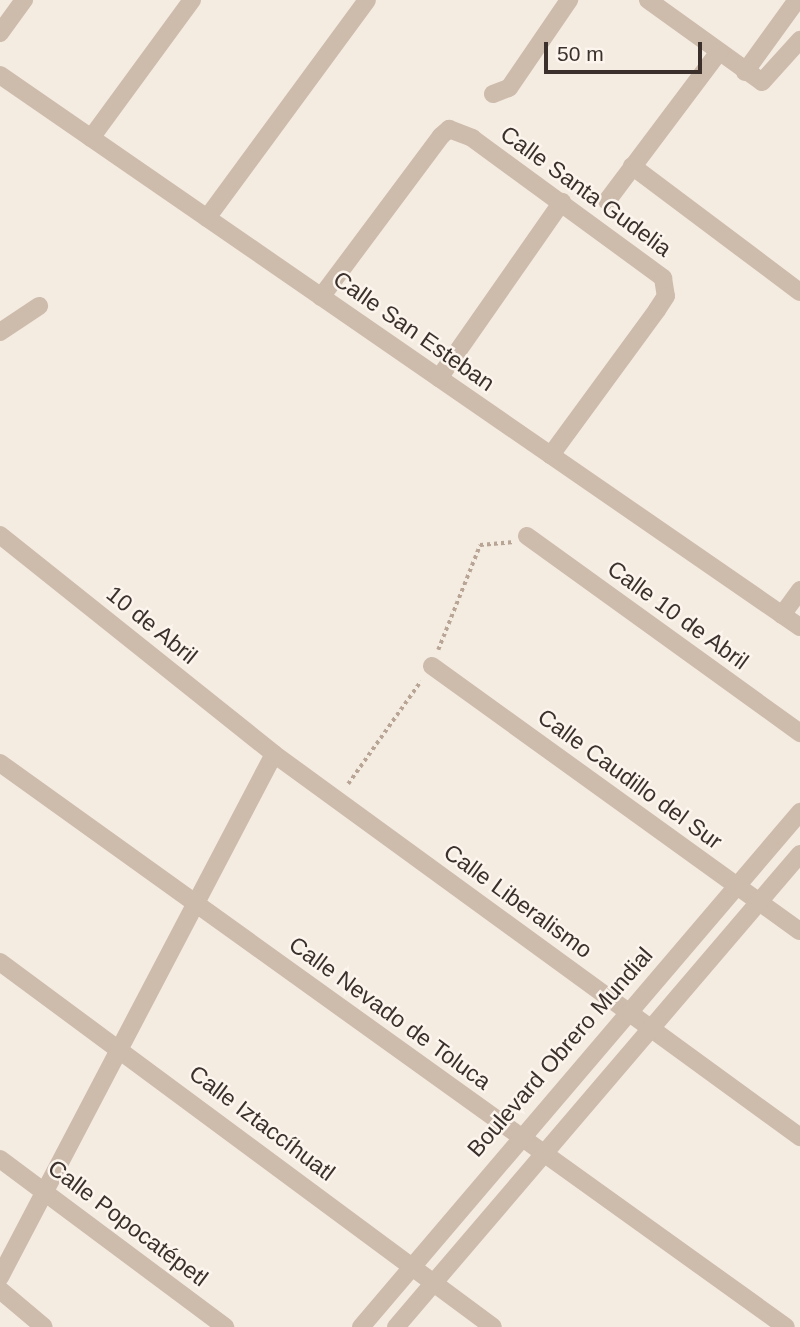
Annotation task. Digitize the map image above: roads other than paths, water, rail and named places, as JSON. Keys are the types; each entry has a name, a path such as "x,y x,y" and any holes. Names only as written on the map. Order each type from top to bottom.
{"street":[{"path":"0,33 24,0"},
{"path":"91,138 192,0"},
{"path":"207,218 367,0"},
{"path":"493,94 509,88 569,0"},
{"path":"648,0 751,76 773,77 800,40"},
{"path":"751,76 797,0"},
{"path":"607,201 719,52"},
{"name":"Calle San Esteban","path":"0,75 800,627"},
{"name":"Calle Santa Gudelia","path":"321,297 441,136 460,130 659,272 666,296 551,455"},
{"path":"632,166 800,292"},
{"path":"439,378 562,202"},
{"path":"0,332 39,306"},
{"name":"10 de Abril","path":"0,535 274,754"},
{"name":"Calle 10 de Abril","path":"527,536 800,733"},
{"path":"782,615 800,590"},
{"name":"Calle Caudillo del Sur","path":"432,666 800,931"},
{"path":"0,1277 274,754"},
{"name":"Calle Liberalismo","path":"274,754 800,1137"},
{"name":"Calle Nevado de Toluca","path":"0,763 786,1327"},
{"name":"Boulevard Obrero Mundial","path":"361,1327 520,1136 800,812"},
{"path":"396,1327 649,1027 800,855"},
{"name":"Calle Iztaccíhuatl","path":"0,962 120,1047 493,1327"},
{"name":"Calle Popocatépetl","path":"0,1159 46,1190 225,1327"},
{"path":"0,1290 44,1327"}]}
